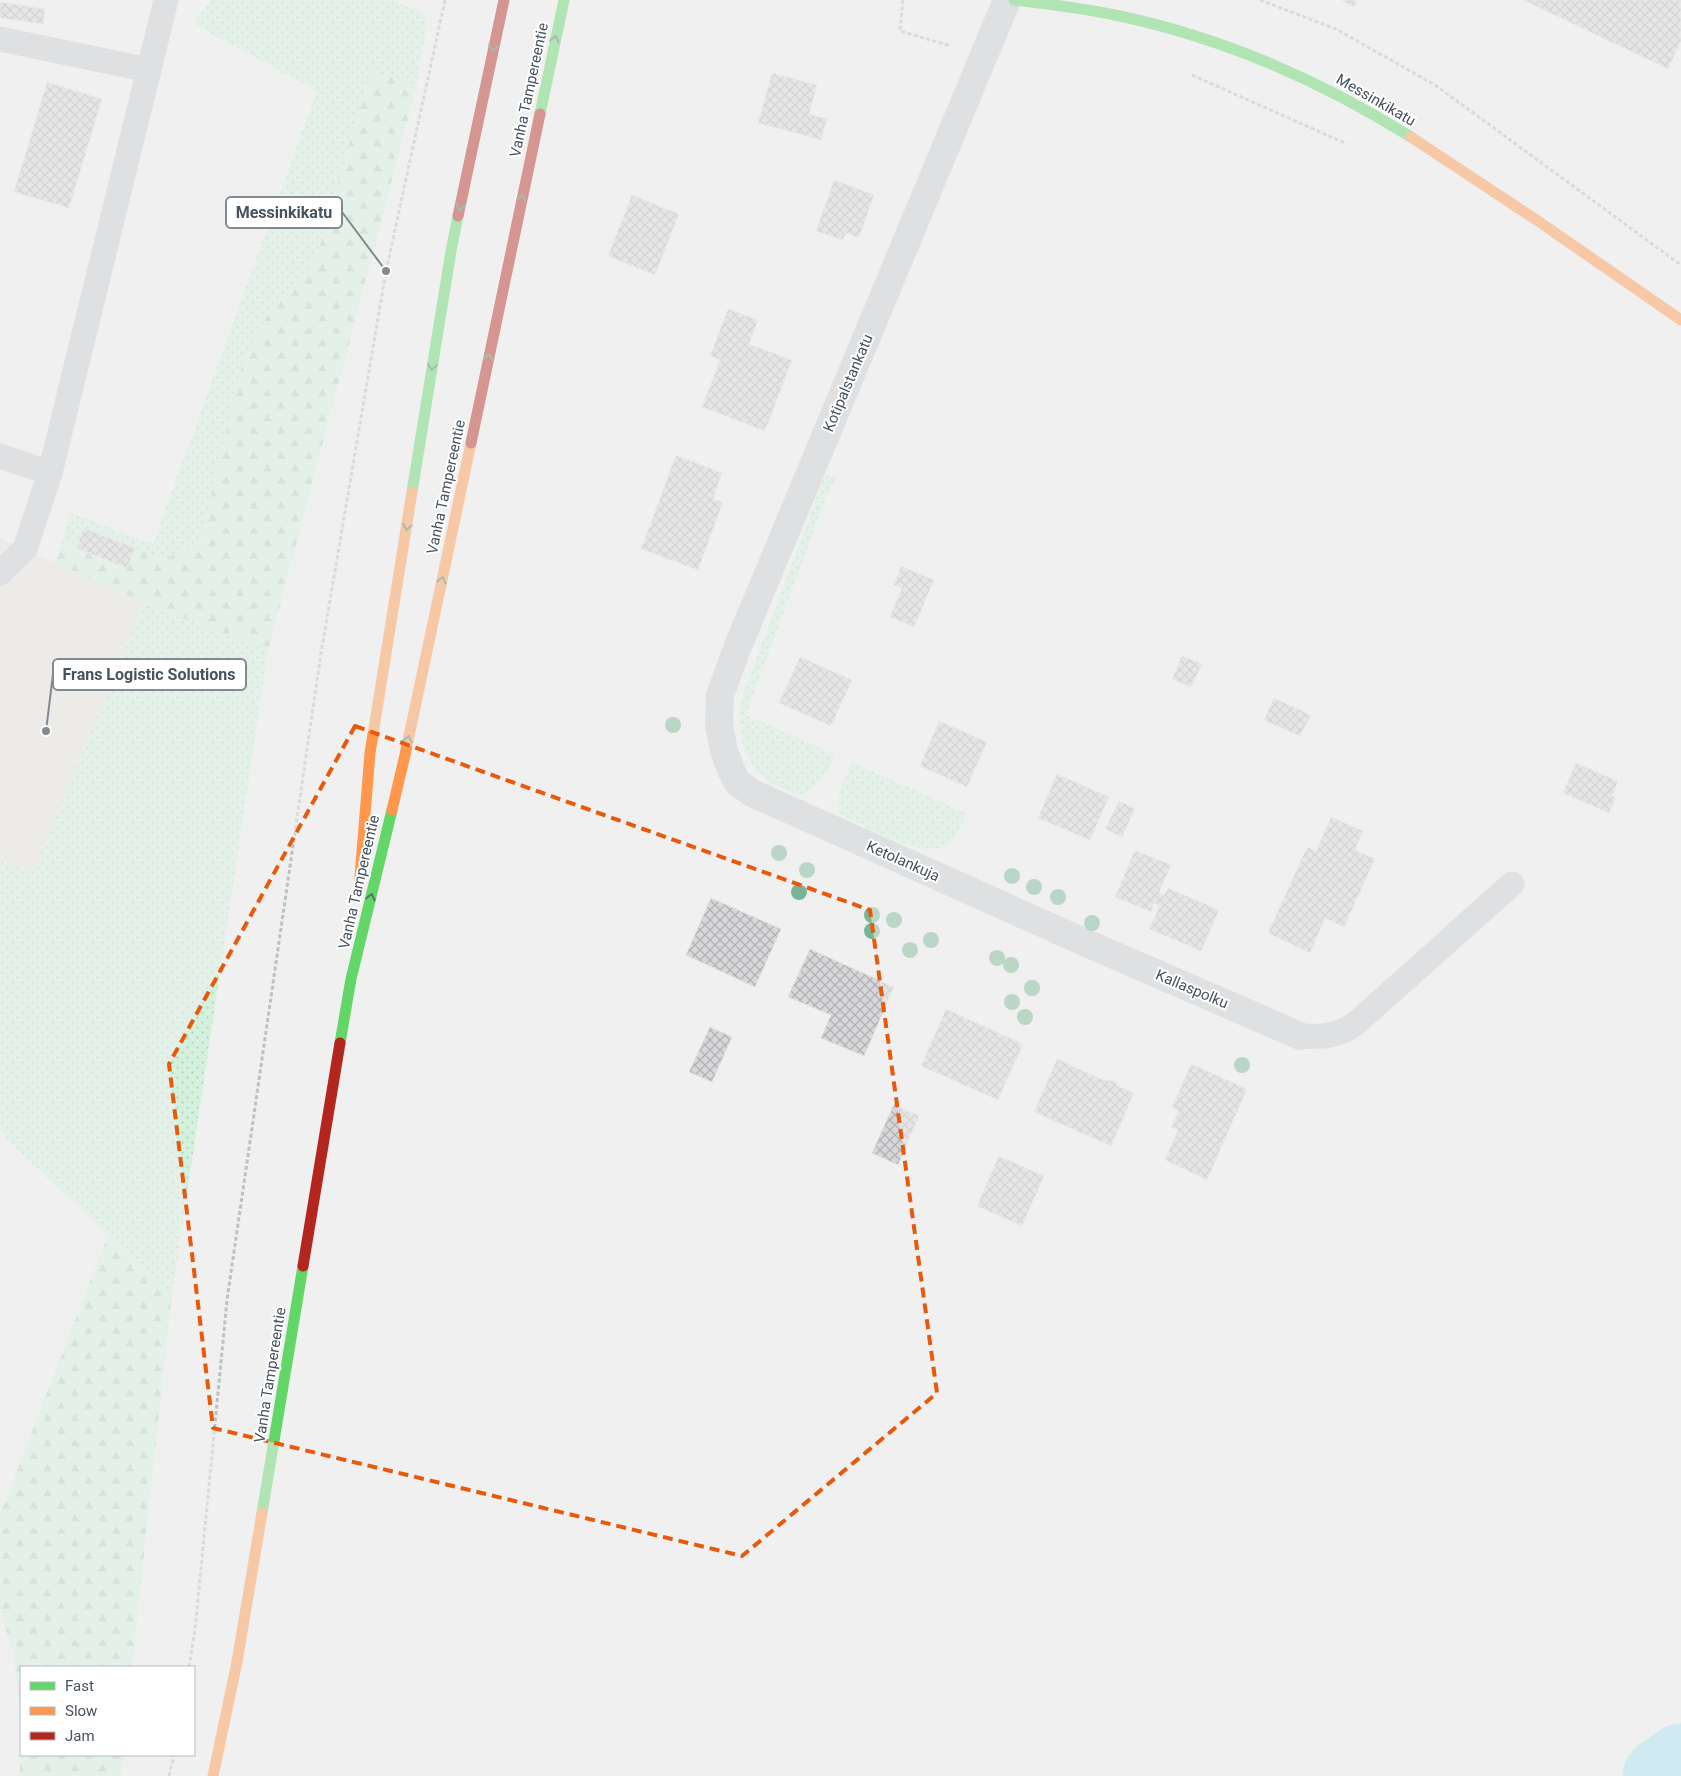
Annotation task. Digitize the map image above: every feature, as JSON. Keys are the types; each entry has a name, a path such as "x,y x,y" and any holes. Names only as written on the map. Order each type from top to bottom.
{"main road":[{"name":"Vanha Tampereentie","path":"351,979 372,743 451,251 504,0"},
{"name":"Vanha Tampereentie","path":"213,1776 237,1662 351,979 405,755 564,0"},
{"name":"Messinkikatu","path":"1014,0 1089,10 1151,24 1214,42 1294,73 1344,97 1402,131 1503,196 1681,320"}],"street":[{"name":"Kotipalstankatu","path":"731,770 724,752 719,724 720,695 738,646 1007,0"},
{"name":"Ketolankuja","path":"731,770 737,782 752,793 1084,942"},
{"name":"Kallaspolku","path":"1084,942 1300,1036"}],"lane":[{"path":"0,573 25,549 50,472 166,0"},
{"path":"0,39 149,70"},
{"path":"0,456 50,472"},
{"path":"1300,1036 1323,1037 1342,1032 1354,1025 1512,884"}],"path":[{"path":"188,1666 195,1630 227,1300 321,653 386,271 445,0"},
{"path":"903,0 900,31 984,56"},
{"path":"1260,0 1336,29 1435,86 1681,264"},
{"path":"1190,74 1347,144"},
{"path":"169,1776 174,1756"}],"highlighted area":[{"path":"355,726 870,910 937,1393 742,1556 213,1428 169,1064"}],"shaded area":[{"path":"0,538 144,603 33,874 0,859"}],"green space":[{"path":"213,0 390,0 418,10 426,16 427,24 417,85 370,72 316,259 269,313 242,364 200,542 164,559 84,528 76,548 62,543 70,513 153,544 317,91 194,24 200,14"},
{"path":"370,71 417,85 268,651 144,603 53,562 62,543 127,568 135,548 164,559 200,542 242,364 269,313 316,259"},
{"path":"825,475 836,476 826,498 746,715 836,755 816,785 805,793 798,795 769,781 751,762 745,751 740,727 741,702"},
{"path":"144,603 268,651 172,1294 16,1148 0,1130 0,859 33,873"},
{"path":"852,762 966,813 957,835 947,845 936,848 923,848 893,840 841,815 838,801 839,794"},
{"path":"108,1235 172,1294 132,1666 20,1666 20,1705 13,1652 0,1609 0,1514"},
{"path":"21,1756 123,1756 121,1776 19,1776"}],"building":[{"path":"1343,0 1358,0 1354,7"},
{"path":"1523,0 1681,0 1681,41 1668,69"},
{"path":"0,2 45,9 43,24 0,18"},
{"path":"772,73 817,85 809,114 827,119 821,140 758,123"},
{"path":"47,82 102,99 69,208 14,192"},
{"path":"834,180 874,195 859,238 846,233 843,240 816,231"},
{"path":"632,195 679,214 655,275 608,256"},
{"path":"728,309 758,320 749,344 792,360 765,431 702,407 720,360 710,356"},
{"path":"676,455 722,473 713,499 723,502 698,570 641,549"},
{"path":"84,528 135,548 127,568 76,548"},
{"path":"901,566 934,580 914,627 890,617 902,588 894,585"},
{"path":"1182,656 1202,664 1191,687 1172,679"},
{"path":"800,657 852,680 831,726 779,703"},
{"path":"1274,698 1311,715 1300,736 1264,720"},
{"path":"939,721 987,742 967,787 920,766"},
{"path":"1576,763 1618,781 1612,796 1616,798 1609,813 1563,793"},
{"path":"1057,774 1109,797 1090,840 1038,818"},
{"path":"1119,801 1135,808 1122,837 1105,829"},
{"path":"1331,817 1363,831 1355,850 1375,859 1344,927 1325,918 1310,953 1268,933 1307,847 1316,851"},
{"path":"1135,850 1171,865 1159,893 1164,895 1168,888 1219,910 1201,951 1149,929 1160,906 1154,903 1151,912 1115,897"},
{"path":"711,898 781,929 755,987 686,955"},
{"path":"810,949 894,987 864,1056 821,1038 831,1015 788,997"},
{"path":"946,1009 1023,1044 998,1100 921,1066"},
{"path":"710,1027 732,1037 712,1082 689,1072"},
{"path":"1057,1059 1101,1079 1115,1081 1118,1086 1134,1093 1111,1146 1034,1112"},
{"path":"1191,1064 1247,1089 1207,1180 1165,1160 1178,1130 1171,1127 1179,1111 1172,1107"},
{"path":"894,1104 919,1116 898,1165 872,1153"},
{"path":"999,1156 1044,1176 1022,1226 977,1206"}],"waterway":[{"path":"1660,1776 1681,1761"}],"traffic: fast":[{"path":"540,114 564,0"},
{"path":"1014,0 1115,15 1193,35 1231,48 1305,79 1377,116 1411,137"},
{"path":"412,492 458,216"},
{"path":"340,1043 351,979 392,810"},
{"path":"262,1513 303,1266"}],"traffic: slow":[{"path":"1411,137 1538,221 1681,320"},
{"path":"392,810 471,443"},
{"path":"359,889 370,753 412,492"},
{"path":"213,1776 237,1662 262,1513"}],"traffic: jam":[{"path":"458,216 504,0"},
{"path":"471,443 540,114"},
{"path":"303,1266 340,1043"}],"place":[{"name":"Messinkikatu","path":"386,271"},
{"name":"Frans Logistic Solutions","path":"46,731"}]}
